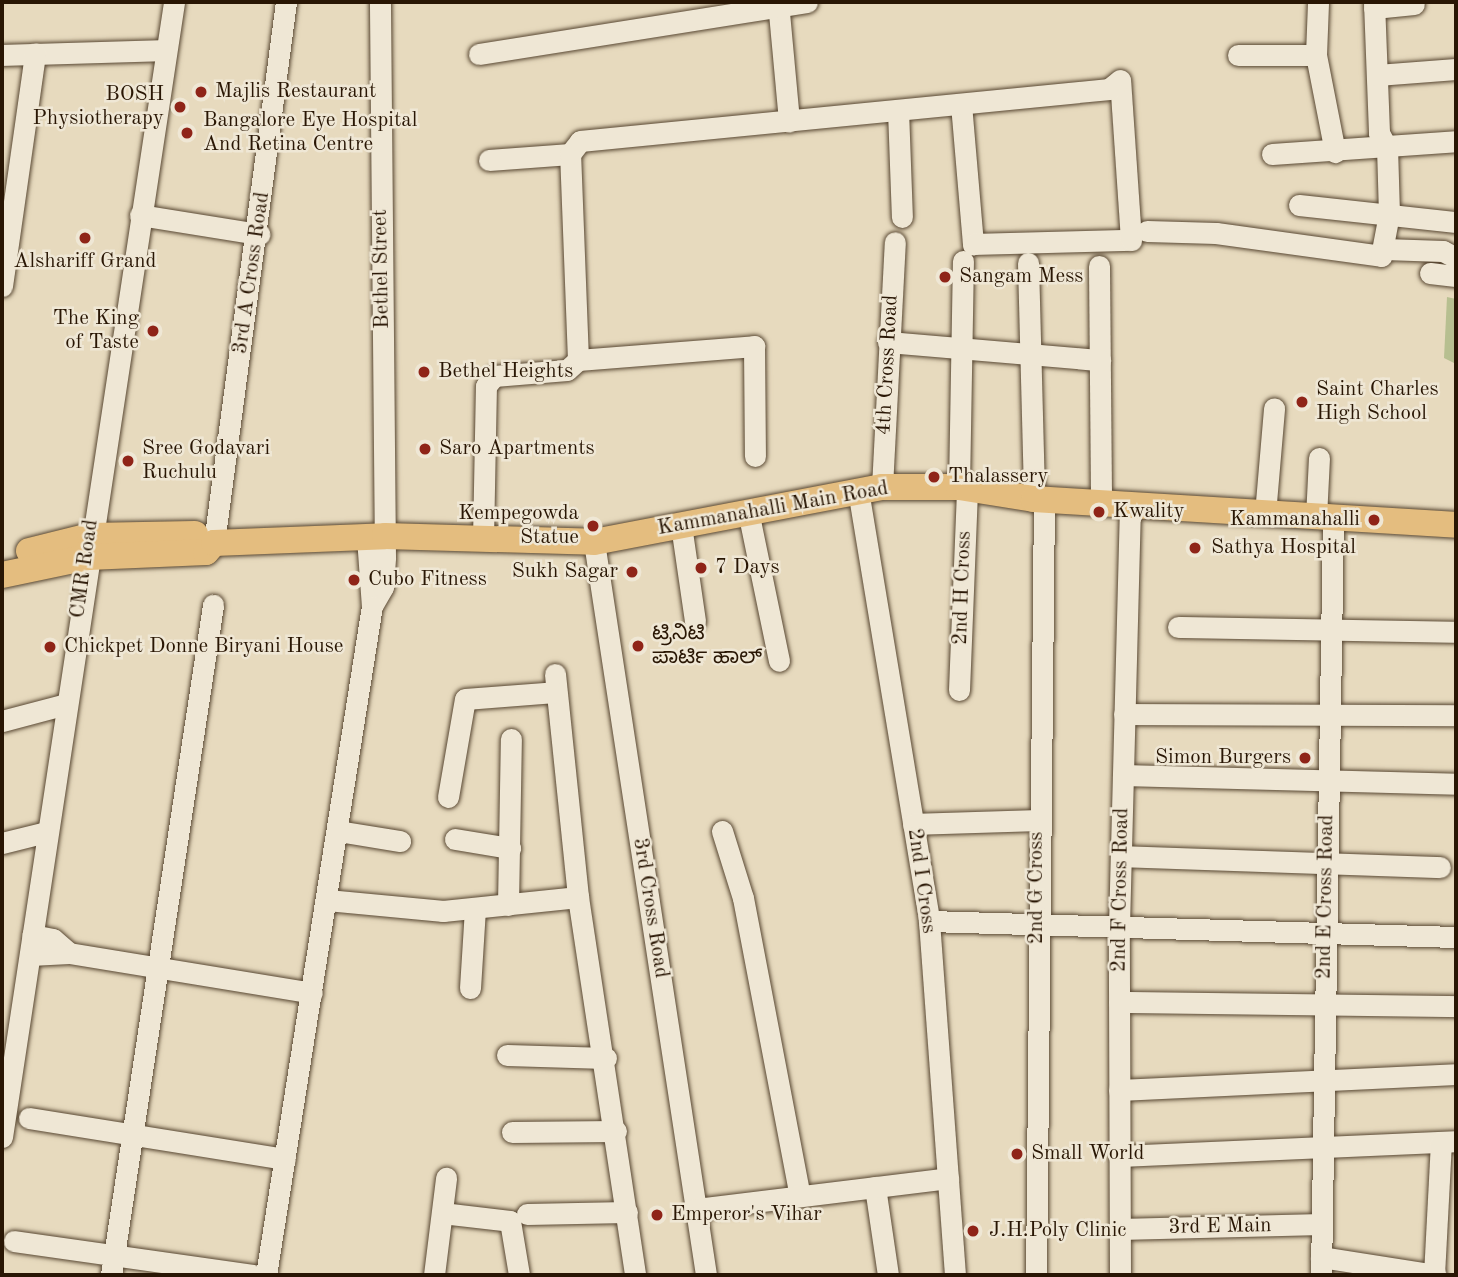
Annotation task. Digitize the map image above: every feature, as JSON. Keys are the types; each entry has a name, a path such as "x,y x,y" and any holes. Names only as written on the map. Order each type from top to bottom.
{"main road":[{"name":"Kammanahalli Main Road","path":"89,547 205,552 214,543 376,536 594,542 870,489 963,487 1039,500 1456,525"},
{"path":"2,557 89,547"},
{"path":"2,575 89,547"}],"street":[{"name":"CMR Road","path":"2,1137 89,547 174,2"},
{"name":"3rd A Cross Road","path":"214,543 258,234 286,2"},
{"name":"Bethel Street","path":"266,1275 372,606 376,536 380,2"},
{"path":"678,22 691,2"},
{"path":"479,54 778,4 807,2"},
{"path":"1318,2 1316,55 1335,152"},
{"path":"778,4 789,121"},
{"path":"1147,231 1216,233 1381,256 1389,214 1387,148 1379,133 1374,5 1414,4"},
{"path":"2,55 166,50"},
{"path":"2,286 35,53"},
{"path":"1238,55 1316,55"},
{"path":"1377,75 1456,69"},
{"path":"578,360 570,154 580,141 1109,89 1120,80 1131,240 973,244 961,104"},
{"path":"898,110 902,217"},
{"path":"1272,154 1335,152 1456,141"},
{"path":"489,160 570,154"},
{"path":"1299,205 1456,222"},
{"path":"140,215 258,234"},
{"name":"4th Cross Road","path":"870,489 888,342 895,242"},
{"path":"1384,249 1443,251 1456,258"},
{"name":"2nd H Cross","path":"959,690 963,487 963,261"},
{"name":"2nd G Cross","path":"1028,263 1039,500 1036,1275"},
{"path":"1099,266 1101,504"},
{"path":"1430,273 1456,276"},
{"path":"888,342 1101,360"},
{"path":"482,540 486,386 494,376 568,370 578,360 754,346 755,456"},
{"path":"1265,514 1274,408"},
{"name":"2nd E Cross Road","path":"1319,458 1330,631 1324,934 1325,1151 1321,1266"},
{"name":"2nd I Cross","path":"870,489 913,824 929,921 955,1275"},
{"name":"2nd F Cross Road","path":"1119,1275 1119,926 1130,506"},
{"path":"748,511 779,661"},
{"path":"681,524 695,621"},
{"name":"3rd Cross Road","path":"594,542 706,1275"},
{"path":"112,1266 155,969 213,605"},
{"path":"1178,627 1456,632"},
{"path":"448,797 465,699 555,683 578,897 606,1058 635,1275"},
{"path":"2,721 66,704"},
{"path":"1124,714 1456,715"},
{"path":"508,905 511,739"},
{"path":"1123,775 1327,784 1456,783"},
{"path":"913,824 1037,820"},
{"path":"338,831 400,841"},
{"path":"722,831 743,898 800,1196"},
{"path":"2,843 46,832"},
{"path":"455,839 510,848"},
{"path":"1121,856 1440,867"},
{"path":"327,900 475,908 578,897"},
{"path":"471,988 475,908"},
{"path":"929,921 1037,922 1456,937"},
{"path":"31,945 155,969 312,993"},
{"path":"1119,1002 1456,1006"},
{"path":"507,1055 606,1058"},
{"path":"1119,1090 1324,1078 1456,1074"},
{"path":"29,1118 131,1132 285,1159"},
{"path":"512,1132 617,1131"},
{"path":"1119,1156 1325,1151 1448,1142 1435,1275 1321,1266"},
{"path":"434,1275 446,1178"},
{"path":"696,1209 948,1178"},
{"path":"875,1187 888,1275"},
{"path":"527,1214 627,1212"},
{"path":"442,1213 510,1221 519,1275"},
{"name":"3rd E Main","path":"1119,1229 1322,1224"},
{"path":"14,1241 112,1266 253,1275"}],"green space":[{"path":"1447,297 1456,299 1456,364 1444,358"}],"place":[{"name":"Majlis Restaurant","path":"201,92"},
{"name":"BOSH Physiotherapy","path":"180,107"},
{"name":"Bangalore Eye Hospital And Retina Centre","path":"187,133"},
{"name":"Alshariff Grand","path":"85,238"},
{"name":"Sangam Mess","path":"945,277"},
{"name":"The King of Taste","path":"153,331"},
{"name":"Bethel Heights","path":"424,372"},
{"name":"Saint Charles High School","path":"1302,402"},
{"name":"Saro Apartments","path":"425,449"},
{"name":"Sree Godavari Ruchulu","path":"128,461"},
{"name":"Thalassery","path":"934,477"},
{"name":"Kwality","path":"1099,512"},
{"name":"Kammanahalli","path":"1374,520"},
{"name":"Kempegowda Statue","path":"593,526"},
{"name":"Sathya Hospital","path":"1195,548"},
{"name":"7 Days","path":"701,568"},
{"name":"Sukh Sagar","path":"632,572"},
{"name":"Cubo Fitness","path":"354,580"},
{"name":"ಟ್ರಿನಿಟಿ ಪಾರ್ಟಿ ಹಾಲ್","path":"638,646"},
{"name":"Chickpet Donne Biryani House","path":"50,647"},
{"name":"Simon Burgers","path":"1305,758"},
{"name":"Small World","path":"1017,1154"},
{"name":"Emperor's Vihar","path":"657,1215"},
{"name":"J.H.Poly Clinic","path":"973,1231"}]}
